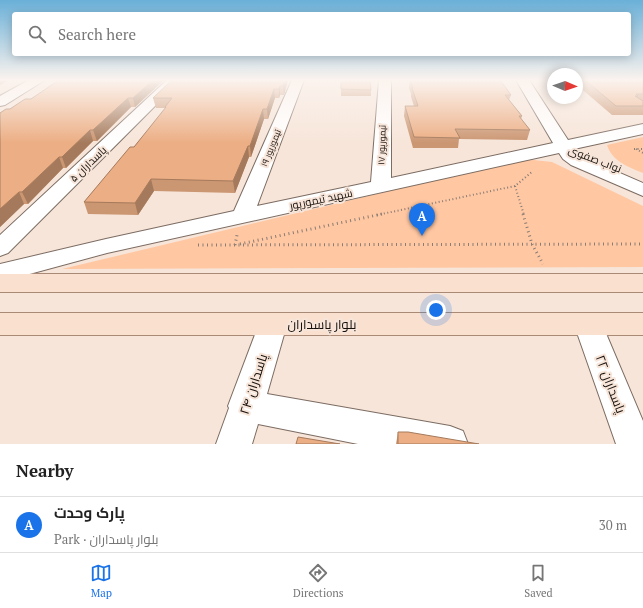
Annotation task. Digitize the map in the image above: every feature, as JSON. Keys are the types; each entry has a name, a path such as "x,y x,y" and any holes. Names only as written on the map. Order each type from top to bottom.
{"main road":[{"path":"0,283 643,283"},
{"name":"بلوار پاسداران","path":"0,324 643,324"}],"street":[{"name":"پاسداران ۵","path":"0,248 153,101"},
{"name":"تیمورپور ۱۹","path":"243,216 290,101"},
{"name":"تیمورپور ۱۷","path":"381,186 384,101"},
{"path":"535,101 564,146"},
{"name":"شهید تیمورپور","path":"0,273 106,246 643,129"},
{"name":"نواب صفوی","path":"564,146 593,156 643,178"},
{"name":"نواب صفوی","path":"564,146 569,155 577,161 643,190"},
{"name":"پاسداران ۲۴","path":"234,444 245,406 273,324"},
{"name":"پاسداران ۲۲","path":"588,324 634,444"},
{"path":"245,406 450,444"}],"path":[{"path":"234,245 515,186 564,146"},
{"path":"636,149 643,153"},
{"path":"515,186 532,244 554,283"},
{"path":"196,245 643,244"}],"shaded area":[{"path":"643,137 643,173 621,163 609,151 607,145"},
{"path":"524,159 552,162 643,206 643,267 62,269"}],"building":[{"path":"22,101 125,101 93,130 90,130 62,157 59,157 22,192 19,192 0,209 0,113 6,109 10,109"},
{"path":"170,101 270,101 267,109 263,109 250,146 248,146 233,181 151,179 135,203 84,202 130,147 134,147"},
{"path":"416,101 510,101 522,116 519,116 530,130 455,129 460,138 414,137 405,106 418,106"},
{"path":"610,101 643,101 643,106 616,106"},
{"path":"398,432 408,432 479,444 398,444"},
{"path":"298,437 340,444 296,444"}],"place":[{"name":"پارک وحدت","path":"422,236"}]}
